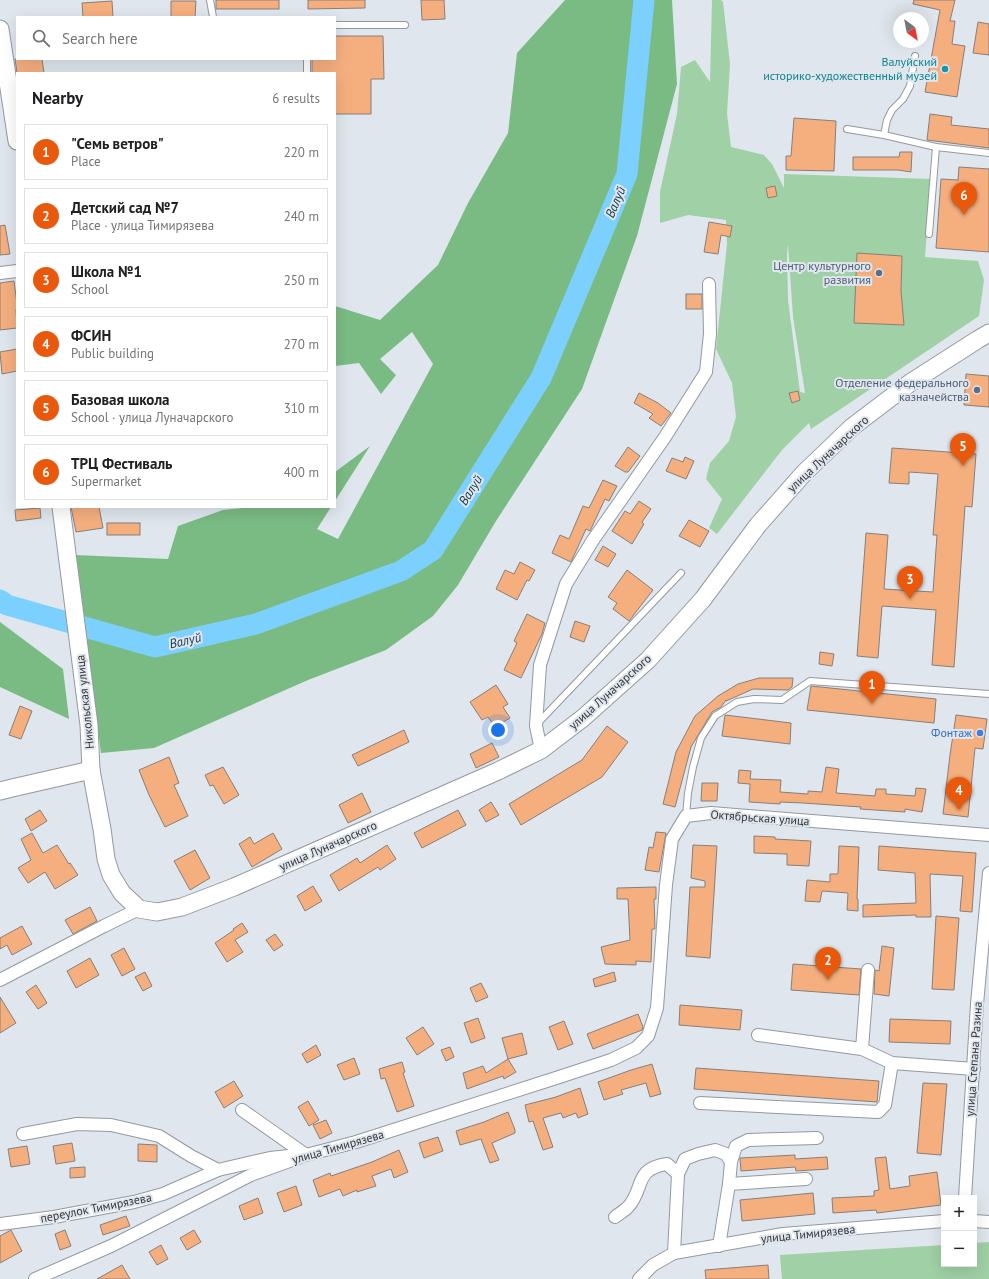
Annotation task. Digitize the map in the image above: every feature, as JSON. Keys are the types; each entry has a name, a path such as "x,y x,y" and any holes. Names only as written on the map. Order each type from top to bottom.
{"main road":[{"path":"0,29 16,134"},
{"name":"улица Луначарского","path":"139,909 157,912 182,907 234,887 498,771 541,750 583,718 648,660 703,600 758,525 804,473 852,427 910,384 989,333"},
{"name":"Никольская улица","path":"61,508 69,580 89,725 91,770 106,859 111,875 122,893 139,909"},
{"path":"0,791 91,770"}],"street":[{"path":"0,273 16,271"},
{"path":"541,750 536,726 540,665 566,584 593,540 665,437 706,372 710,334 709,284"},
{"name":"Октябрьская улица","path":"686,816 711,813 989,835"},
{"name":"улица Тимирязева","path":"35,1279 111,1246 251,1175 306,1154 356,1142 603,1062 636,1048 648,1036 657,1008 666,885 672,839 686,816"},
{"name":"улица Степана Разина","path":"965,1195 978,1004 989,873"},
{"path":"0,980 139,909"},
{"path":"862,1049 868,970"},
{"path":"758,1035 862,1049 892,1063 974,1069"},
{"path":"700,1103 878,1112 885,1105 892,1063"},
{"path":"242,1110 306,1154"},
{"path":"23,1134 78,1124 111,1125 159,1136 191,1156 218,1170"},
{"path":"719,1246 731,1162 736,1146 748,1140 817,1138"},
{"path":"640,1279 653,1265 674,1253 678,1174 685,1159 715,1150 726,1154 731,1162"},
{"name":"переулок Тимирязева","path":"0,1224 54,1217 134,1202 163,1194 218,1170 270,1158 306,1154"},
{"path":"615,1217 628,1207 637,1192 642,1175 656,1166 667,1164 678,1174"},
{"path":"729,1184 806,1179"},
{"name":"улица Тимирязева","path":"674,1253 783,1234 941,1221"},
{"path":"977,1221 989,1222"}],"lane":[{"path":"210,0 213,16"},
{"path":"336,25 405,25"},
{"path":"884,134 887,120 892,110 903,99 910,86 915,56"},
{"path":"307,60 307,72"},
{"path":"847,129 884,134 936,147 989,153"},
{"path":"929,234 936,147"},
{"path":"536,726 681,573"},
{"path":"686,816 692,767 701,738 715,716 737,702 754,699 782,700 810,681 989,694"}],"green space":[{"path":"565,0 672,0 677,84 637,236 582,389 496,521 458,585 433,616 386,650 308,680 154,748 101,753 75,555 168,559 178,526 223,510 242,508 330,508 317,529 338,539 433,364 412,332 380,359 396,375 381,394 359,363 336,366 336,306 380,320 438,265 468,203 508,133 517,53"},
{"path":"712,0 721,0 723,2 730,64 727,114 731,147 764,155 772,164 784,188 784,174 931,179 925,257 978,261 984,280 979,316 811,429 809,423 782,450 717,534 709,528 722,499 706,479 710,463 729,441 736,417 732,383 716,349 727,244 726,220 688,215 660,223 660,192 677,114 681,67 695,60 710,82","holes":["788,244 793,317 805,393 800,392 788,300"]},
{"path":"370,446 336,499 336,471"},
{"path":"0,622 63,669 69,719 0,687"},
{"path":"989,1242 989,1279 782,1279 780,1255 941,1245 941,1267 977,1267 977,1243"}],"building":[{"path":"216,0 279,0 279,9 216,9"},
{"path":"308,0 365,0 365,8 308,9"},
{"path":"421,0 444,0 445,19 422,20"},
{"name":"Валуйский историко-художественный музей","path":"914,0 955,0 950,21 955,21 952,44 965,46 957,97 925,92 940,10 913,4"},
{"path":"112,1 113,16 83,16 82,3"},
{"path":"171,1 196,1 195,16 171,16"},
{"path":"978,22 989,24 989,55 973,53"},
{"path":"336,36 383,36 384,79 371,79 371,114 336,114 336,72 312,72 312,60 336,60"},
{"path":"15,59 42,60 44,72 17,72"},
{"path":"930,114 952,117 951,125 989,129 989,148 927,140"},
{"path":"794,118 836,121 834,171 786,170 786,156 791,156"},
{"path":"900,152 912,152 911,172 898,170 853,170 853,157 899,157"},
{"path":"959,167 989,169 989,252 936,248 941,179 958,180"},
{"path":"775,186 777,196 768,198 766,188"},
{"path":"709,222 732,226 730,237 721,235 718,254 704,252"},
{"path":"5,225 10,254 0,255 0,226"},
{"name":"Центр культурного развития","path":"857,253 902,256 901,291 904,325 854,323"},
{"path":"14,281 16,296 16,328 0,330 0,283"},
{"path":"686,294 702,294 702,309 686,309"},
{"path":"16,349 16,371 2,374 0,352"},
{"name":"Отделение федерального казначейства","path":"966,374 989,376 989,407 964,405"},
{"path":"798,391 800,400 792,403 789,393"},
{"path":"639,393 658,403 671,413 661,426 649,418 653,414 634,403"},
{"path":"628,447 640,456 628,472 625,472 615,466"},
{"path":"892,448 976,454 972,507 965,506 954,667 932,665 936,610 882,606 878,658 857,656 866,533 888,535 884,589 933,592 937,535 933,535 938,474 909,472 909,484 889,483"},
{"path":"685,457 694,461 686,479 666,471 672,458 683,462"},
{"path":"603,480 617,486 609,501 605,499 590,531 586,529 571,562 552,553 560,535 569,539 583,506 589,508"},
{"path":"639,501 651,509 642,522 644,524 632,544 612,531 625,511 630,514"},
{"path":"40,508 41,518 16,521 15,510"},
{"path":"71,508 99,508 103,528 76,532"},
{"path":"689,520 709,531 700,547 679,536"},
{"path":"107,523 140,523 140,535 107,535"},
{"path":"603,546 616,554 608,567 595,560"},
{"path":"520,562 535,570 529,581 527,580 517,600 496,589 505,570 514,574"},
{"path":"627,570 653,590 629,621 613,609 617,603 608,597"},
{"path":"527,614 545,623 542,634 521,678 504,670 517,643 514,641"},
{"path":"575,621 590,626 584,642 570,637"},
{"path":"820,652 834,654 832,666 819,664"},
{"path":"759,678 793,678 792,687 788,690 753,689 726,700 721,707 712,712 691,747 675,807 663,804 676,752 695,716 718,696 738,684"},
{"path":"496,685 508,704 503,707 510,718 495,727 488,717 482,720 470,702"},
{"path":"811,686 936,699 934,723 807,710"},
{"path":"20,706 32,711 21,739 9,735"},
{"path":"725,715 791,723 790,744 722,736"},
{"path":"956,715 987,719 983,749 975,748 968,817 943,814"},
{"path":"607,726 628,742 602,777 521,825 509,804 582,760"},
{"path":"404,730 409,742 358,766 352,755"},
{"path":"492,743 499,757 476,768 470,754"},
{"path":"169,757 179,783 174,785 188,816 165,827 149,795 139,770"},
{"path":"223,767 239,795 224,804 213,785 210,786 205,775"},
{"path":"826,767 839,769 836,793 875,796 876,789 886,789 886,794 915,796 916,788 926,789 922,812 905,809 905,812 803,803 780,802 780,804 749,802 750,784 738,783 739,770 751,771 750,779 781,780 780,792 808,794 808,791 822,792"},
{"path":"702,783 718,783 717,801 701,801"},
{"path":"362,793 371,812 348,823 339,805"},
{"path":"491,802 499,815 486,822 479,810"},
{"path":"40,810 47,821 31,831 25,819"},
{"path":"458,810 466,825 422,848 414,833"},
{"path":"656,832 666,833 659,872 645,870 649,847 653,848"},
{"path":"32,833 43,853 57,845 78,875 55,889 45,872 28,883 18,868 31,860 21,839"},
{"path":"273,833 282,849 252,867 239,844 250,837 254,844"},
{"path":"754,836 811,841 809,866 787,865 787,854 754,853"},
{"path":"387,845 396,859 380,870 378,867 339,891 330,875 357,858 360,863"},
{"path":"693,845 717,846 710,958 686,956 690,887 705,887 705,881 691,878"},
{"path":"839,846 859,847 858,911 847,910 848,893 822,891 820,902 805,901 807,880 830,882 830,874 838,874"},
{"path":"879,846 976,853 972,912 960,911 963,876 930,874 931,917 916,917 916,915 863,917 863,905 916,903 915,873 878,870"},
{"path":"195,850 210,878 190,890 174,861"},
{"path":"313,886 322,901 305,911 297,896"},
{"path":"656,887 656,899 654,899 655,929 652,929 651,962 636,961 636,965 605,964 601,947 630,940 628,899 617,899 617,888"},
{"path":"90,907 97,921 73,934 65,920"},
{"path":"936,916 959,918 954,990 932,989"},
{"path":"242,923 248,932 235,940 243,952 227,962 215,943"},
{"path":"22,926 32,944 12,955 7,945 0,949 0,938"},
{"path":"275,934 283,945 274,951 266,940"},
{"path":"882,946 894,948 889,996 874,994 875,970 879,971"},
{"path":"124,948 135,969 122,976 111,955"},
{"path":"90,958 99,975 76,988 67,971"},
{"path":"793,964 861,969 859,995 791,990"},
{"path":"145,972 152,986 143,991 135,977"},
{"path":"614,972 616,981 595,987 593,979"},
{"path":"481,983 488,997 476,1002 470,988"},
{"path":"36,985 47,1003 38,1009 26,992"},
{"path":"0,997 16,1023 0,1033"},
{"path":"680,1005 742,1010 740,1030 679,1025"},
{"path":"638,1014 643,1027 642,1030 593,1049 587,1034"},
{"path":"478,1018 485,1038 471,1043 464,1023"},
{"path":"890,1019 951,1021 950,1044 889,1042"},
{"path":"564,1021 573,1044 558,1050 549,1027"},
{"path":"423,1027 434,1044 417,1055 406,1038"},
{"path":"522,1033 527,1054 508,1059 502,1038"},
{"path":"316,1045 321,1055 307,1063 302,1054"},
{"path":"450,1047 454,1057 446,1061 441,1050"},
{"path":"354,1058 360,1074 344,1080 337,1065"},
{"path":"508,1059 516,1072 504,1079 503,1076 467,1089 463,1073 483,1066 486,1073"},
{"path":"402,1062 405,1072 403,1073 414,1106 397,1112 385,1078 381,1079 379,1069"},
{"path":"652,1064 661,1094 650,1097 646,1083 621,1090 623,1094 604,1100 598,1082"},
{"path":"696,1068 879,1081 877,1102 694,1089"},
{"path":"234,1081 243,1096 224,1108 215,1092"},
{"path":"923,1083 947,1084 941,1155 917,1153"},
{"path":"580,1088 588,1114 578,1118 576,1113 563,1118 561,1113 543,1118 553,1147 543,1150 533,1121 529,1122 525,1105 556,1097"},
{"path":"308,1101 319,1120 309,1126 298,1107"},
{"path":"508,1112 515,1133 492,1143 499,1160 490,1163 481,1139 460,1145 456,1131"},
{"path":"326,1120 332,1133 320,1139 313,1125"},
{"path":"438,1137 443,1151 424,1158 419,1143"},
{"path":"72,1143 75,1161 56,1164 53,1146"},
{"path":"138,1144 157,1145 157,1162 138,1161"},
{"path":"27,1146 30,1164 11,1167 8,1149"},
{"path":"399,1150 408,1172 394,1178 391,1169 372,1176 376,1186 357,1192 357,1190 343,1196 340,1189 319,1197 313,1180 330,1173 331,1176 372,1162"},
{"path":"795,1155 795,1159 827,1157 828,1169 796,1171 795,1167 741,1171 740,1158"},
{"path":"886,1157 890,1189 910,1186 909,1176 937,1172 941,1205 877,1213 876,1210 833,1213 832,1198 874,1196 874,1191 879,1190 875,1158"},
{"path":"85,1167 85,1177 70,1178 70,1168"},
{"path":"296,1186 302,1205 284,1212 277,1193"},
{"path":"813,1193 815,1214 742,1221 740,1200"},
{"path":"258,1198 263,1213 244,1220 239,1206"},
{"path":"126,1216 130,1226 103,1235 100,1225"},
{"path":"11,1230 22,1251 0,1263 0,1236"},
{"path":"65,1230 71,1246 60,1250 55,1234"},
{"path":"194,1230 201,1242 187,1250 180,1238"},
{"path":"161,1245 168,1259 157,1265 149,1252"},
{"path":"122,1265 130,1279 97,1279"},
{"path":"768,1265 769,1279 706,1279 705,1270"}],"waterway":[{"name":"Валуй","path":"0,600 7,605 155,647 256,624 401,571 433,550 541,378 627,174 644,0"}],"place":[{"name":"Валуйский историко-художественный музей","path":"945,69"},
{"name":"ТРЦ Фестиваль","path":"964,215"},
{"name":"Центр культурного развития","path":"879,273"},
{"name":"Отделение федерального казначейства","path":"977,390"},
{"name":"Базовая школа","path":"963,466"},
{"name":"Школа №1","path":"910,599"},
{"name":"\"Семь ветров\"","path":"872,704"},
{"name":"Фонтаж","path":"980,733"},
{"name":"ФСИН","path":"959,810"},
{"name":"Детский сад №7","path":"828,980"}]}
